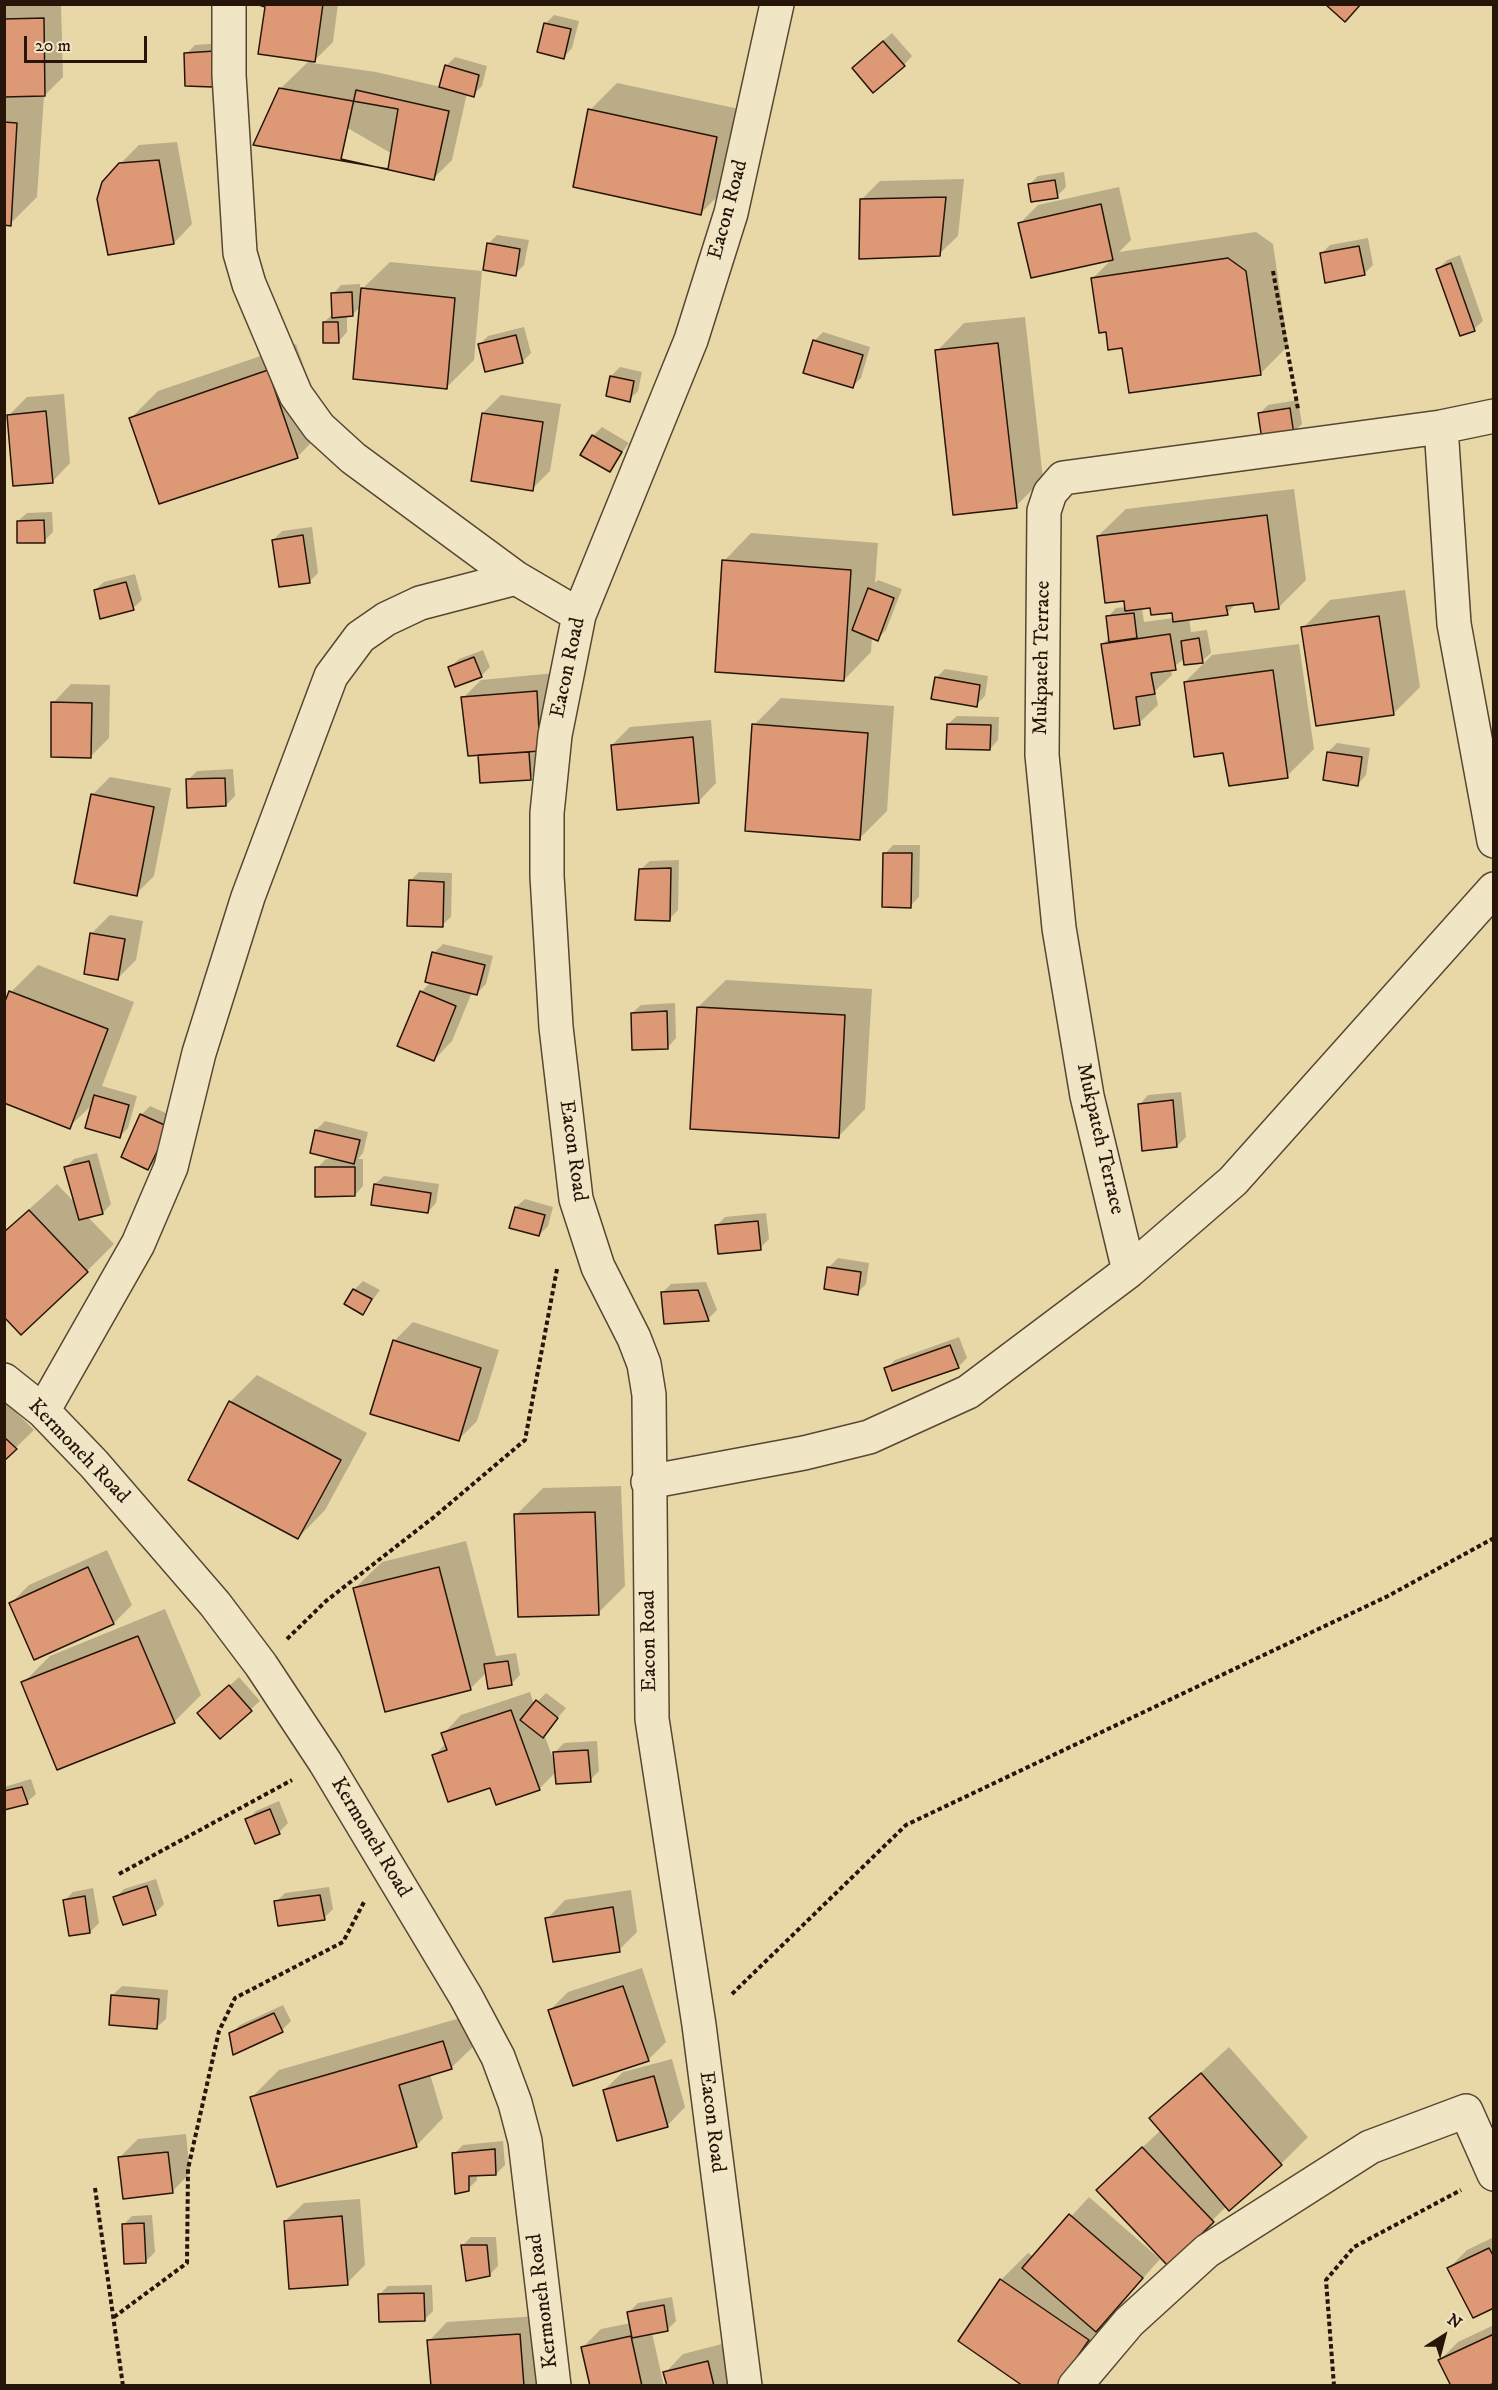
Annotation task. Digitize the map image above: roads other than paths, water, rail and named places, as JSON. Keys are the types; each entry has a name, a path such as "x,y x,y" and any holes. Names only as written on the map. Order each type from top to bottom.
{"street":[{"path":"229,4 229,75 240,253 249,284 296,395 319,427 353,458 516,578 579,615"},
{"name":"Eacon Road","path":"745,2385 699,2025 652,1719 648,1482 649,1395 644,1364 634,1338 598,1267 576,1199 556,1027 547,876 547,813 555,735 579,615 691,340 731,213 777,4"},
{"name":"Mukpateh Terrace","path":"1129,1271 1087,1096 1059,928 1042,754 1044,511 1050,493 1063,478 1441,427 1494,416"},
{"path":"1441,427 1454,624 1494,842"},
{"path":"43,1412 138,1244 171,1167 199,1053 248,897 331,676 360,637 386,619 420,603 516,578"},
{"path":"648,1482 804,1453 869,1437 968,1392 1129,1271 1233,1180 1494,889"},
{"name":"Kermoneh Road","path":"4,1380 43,1412 94,1464 215,1604 261,1665 325,1762 466,1997 498,2057 515,2103 525,2141 554,2385"},
{"path":"1075,2385 1130,2322 1208,2250 1370,2147 1466,2112 1493,2173"}]}
